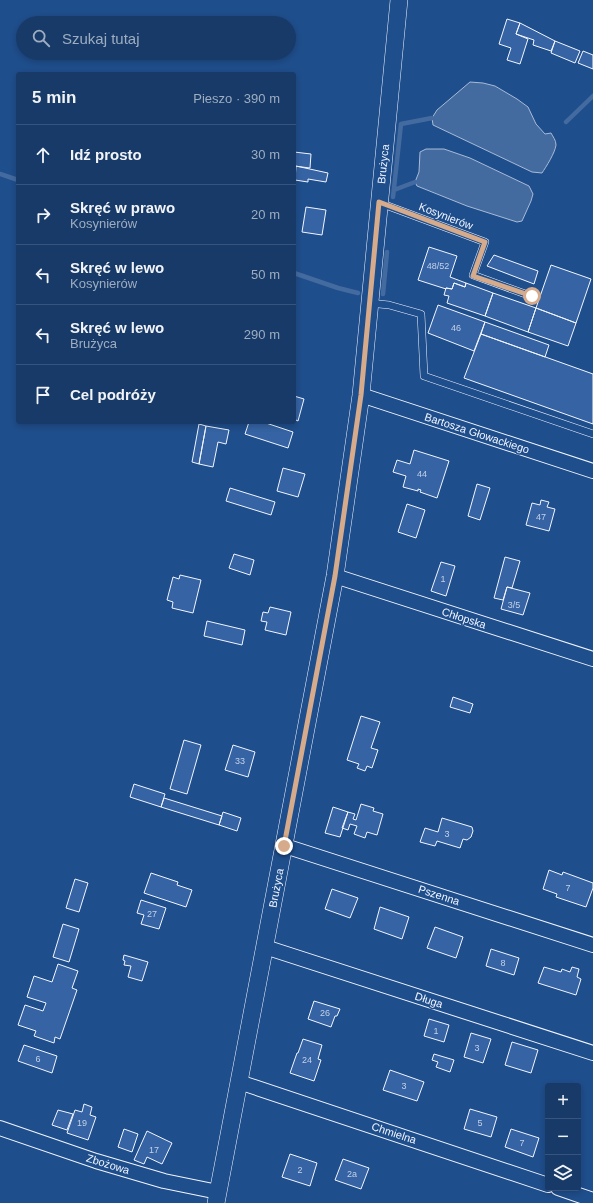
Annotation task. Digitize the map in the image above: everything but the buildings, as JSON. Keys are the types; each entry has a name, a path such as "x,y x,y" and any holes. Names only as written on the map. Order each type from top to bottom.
{"street":[{"name":"Brużyca","path":"217,1197 335,576 361,395 399,0"},
{"name":"Bartosza Głowackiego","path":"361,395 593,471"},
{"name":"Chłopska","path":"335,576 593,659"},
{"name":"Pszenna","path":"284,846 593,945"},
{"name":"Długa","path":"265,947 593,1053"},
{"name":"Chmielna","path":"239,1082 545,1184"},
{"name":"Zbożowa","path":"0,1128 96,1161 217,1197"},
{"path":"567,1191 593,1200"}],"lane":[{"name":"Kosynierów","path":"379,202 485,242 473,276 532,296"},
{"path":"369,303 389,305 421,314 424,376 593,434"}],"water":[{"path":"470,82 495,86 517,99 528,107 536,124 545,134 551,133 556,145 550,160 542,173 532,172 433,125 432,118 437,110"},
{"path":"426,149 444,149 470,158 529,186 533,194 522,221 517,222 467,206 417,186 415,182 419,172 420,152"}],"waterway":[{"path":"566,122 593,96"},
{"path":"393,197 401,124 432,118"},
{"path":"0,174 16,179"},
{"path":"394,190 415,182"},
{"path":"383,294 387,252"},
{"path":"296,274 358,293"}],"route":[{"path":"284,846 335,576 361,395 379,202 485,242 473,276 532,296"}]}
